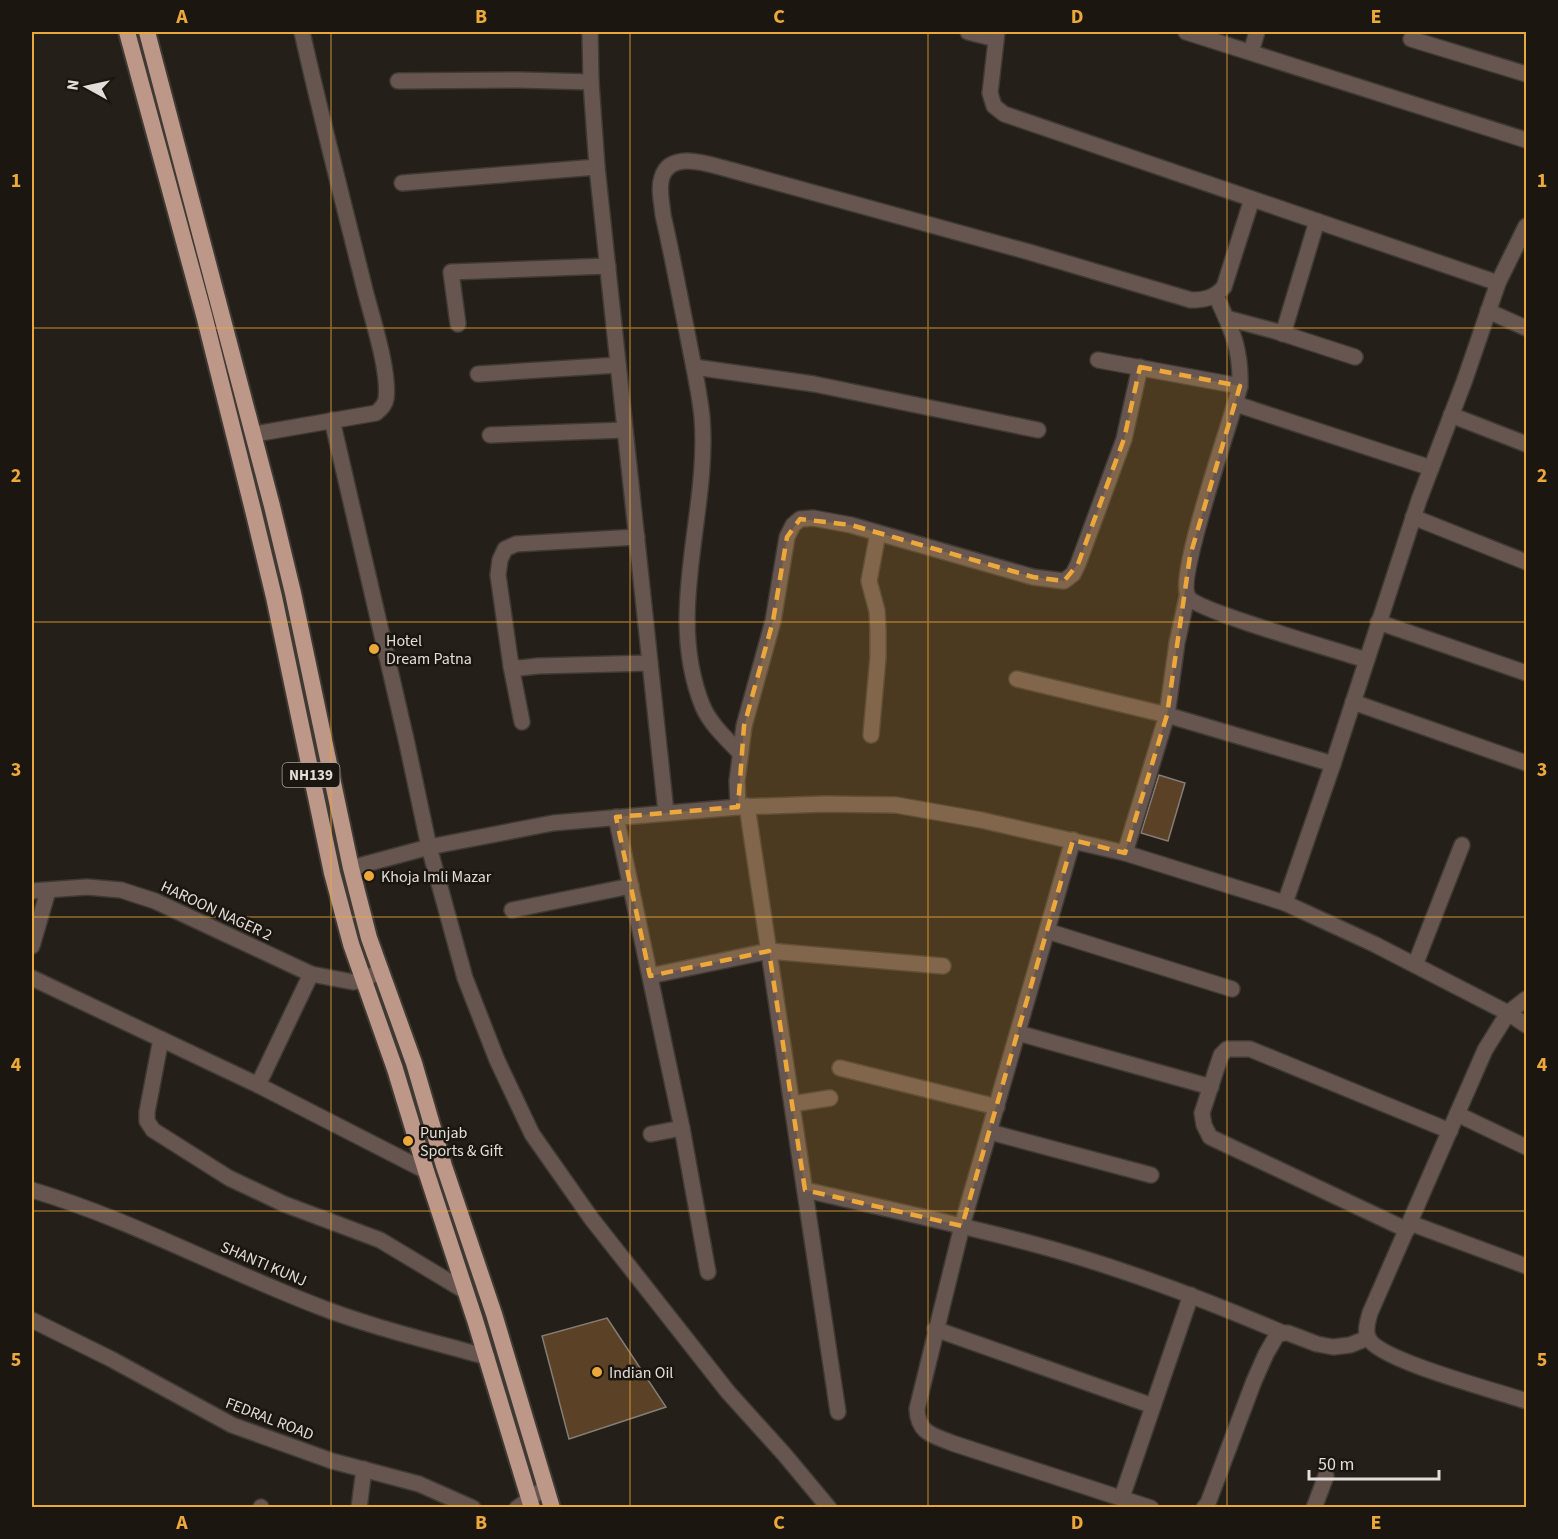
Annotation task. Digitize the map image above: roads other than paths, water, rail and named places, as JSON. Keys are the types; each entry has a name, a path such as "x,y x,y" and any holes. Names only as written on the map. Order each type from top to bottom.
{"highway":[{"name":"NH139","path":"127,32 236,438 274,597 332,873 351,944 395,1069 487,1357 526,1505"},
{"name":"NH139","path":"147,32 255,434 293,593 351,868 369,938 414,1063 444,1166 502,1342 552,1508"}],"street":[{"path":"255,434 376,413 382,409 386,400 377,338 303,32"},
{"path":"590,32 597,167 666,812"},
{"path":"969,32 996,35 990,93 994,106 1004,114 1498,283"},
{"path":"1186,32 1527,140"},
{"path":"1251,52 1257,32"},
{"path":"1411,39 1527,74"},
{"path":"398,81 591,82"},
{"path":"740,753 718,729 704,708 692,668 687,627 688,586 701,491 702,418 663,215 662,177 668,167 681,160 731,170 1029,252 1191,300 1204,300 1216,296 1224,287 1252,199"},
{"path":"402,183 597,167"},
{"path":"1282,334 1317,221"},
{"path":"1285,903 1413,518 1498,283 1527,226"},
{"path":"458,324 451,272 608,266"},
{"path":"1125,853 1167,715 1177,643 1187,597 1185,588 1190,556 1240,386 1240,365 1235,336 1216,296"},
{"path":"1488,311 1527,328"},
{"path":"1226,318 1355,357"},
{"path":"1098,360 1240,386"},
{"path":"478,374 618,365"},
{"path":"694,367 834,388 1038,430"},
{"path":"838,1412 769,951 737,781 744,726 773,621 787,537 793,525 800,519 813,518 878,533 1033,577 1064,580 1073,574 1078,564 1124,440 1140,367"},
{"path":"1236,404 1431,468"},
{"path":"1451,416 1527,444"},
{"path":"332,420 429,847 476,1008 496,1060 532,1134 591,1218 728,1392 829,1508"},
{"path":"489,435 625,430"},
{"path":"1413,518 1527,562"},
{"path":"871,735 878,630 877,611 869,581 878,533"},
{"path":"522,722 511,666 498,575 500,560 505,549 516,544 637,537"},
{"path":"1187,597 1195,604 1229,616 1366,660"},
{"path":"1378,622 1527,673"},
{"path":"511,666 520,668 650,663"},
{"path":"1017,679 1167,715 1333,764"},
{"path":"1353,702 1527,764"},
{"path":"351,868 429,847 545,824 742,806 897,805 959,815 1125,853 1285,903 1415,965 1527,1025"},
{"path":"616,817 682,1128 708,1272"},
{"path":"1073,840 962,1226 935,1329 917,1409 917,1421 924,1431 952,1443 1151,1508"},
{"path":"1415,965 1462,845"},
{"path":"512,910 631,886"},
{"name":"HAROON NAGER 2","path":"32,891 87,887 121,890 155,901 311,974 353,982 364,980"},
{"path":"32,946 48,891"},
{"path":"1047,931 1232,989"},
{"path":"650,976 769,951 943,966"},
{"path":"364,980 381,970"},
{"path":"258,1085 311,974"},
{"path":"32,978 258,1085 426,1171"},
{"path":"1527,999 1508,1013 1485,1050 1370,1312 1366,1327 1368,1338 1376,1347 1409,1363 1527,1401"},
{"path":"1018,1034 1211,1087"},
{"path":"161,1039 147,1112 147,1121 153,1130 229,1178 295,1208 380,1240 465,1291"},
{"path":"1450,1131 1250,1048 1227,1048 1221,1055 1202,1113 1204,1125 1210,1137 1409,1226 1527,1266"},
{"path":"840,1068 997,1107"},
{"path":"792,1104 830,1098"},
{"path":"1457,1114 1527,1147"},
{"path":"651,1134 682,1128"},
{"path":"990,1132 1151,1175"},
{"name":"SHANTI KUNJ","path":"32,1190 116,1219 319,1307 487,1357"},
{"path":"805,1190 962,1226 1097,1263 1191,1295 1283,1333 1317,1344 1333,1347 1350,1345 1368,1338"},
{"path":"1122,1497 1191,1295"},
{"name":"FEDRAL ROAD","path":"32,1320 111,1359 232,1425 322,1457 419,1484 473,1508"},
{"path":"935,1329 1153,1406"},
{"path":"1210,1506 1266,1354 1272,1341 1283,1333"},
{"path":"359,1508 364,1469"},
{"path":"1314,1508 1326,1476"},
{"path":"526,1505 545,1486"}],"place":[{"name":"Hotel Dream Patna","path":"374,649"},
{"name":"Khoja Imli Mazar","path":"369,876"},
{"name":"Punjab Sports & Gift","path":"408,1141"},
{"name":"Indian Oil","path":"597,1372"}]}
